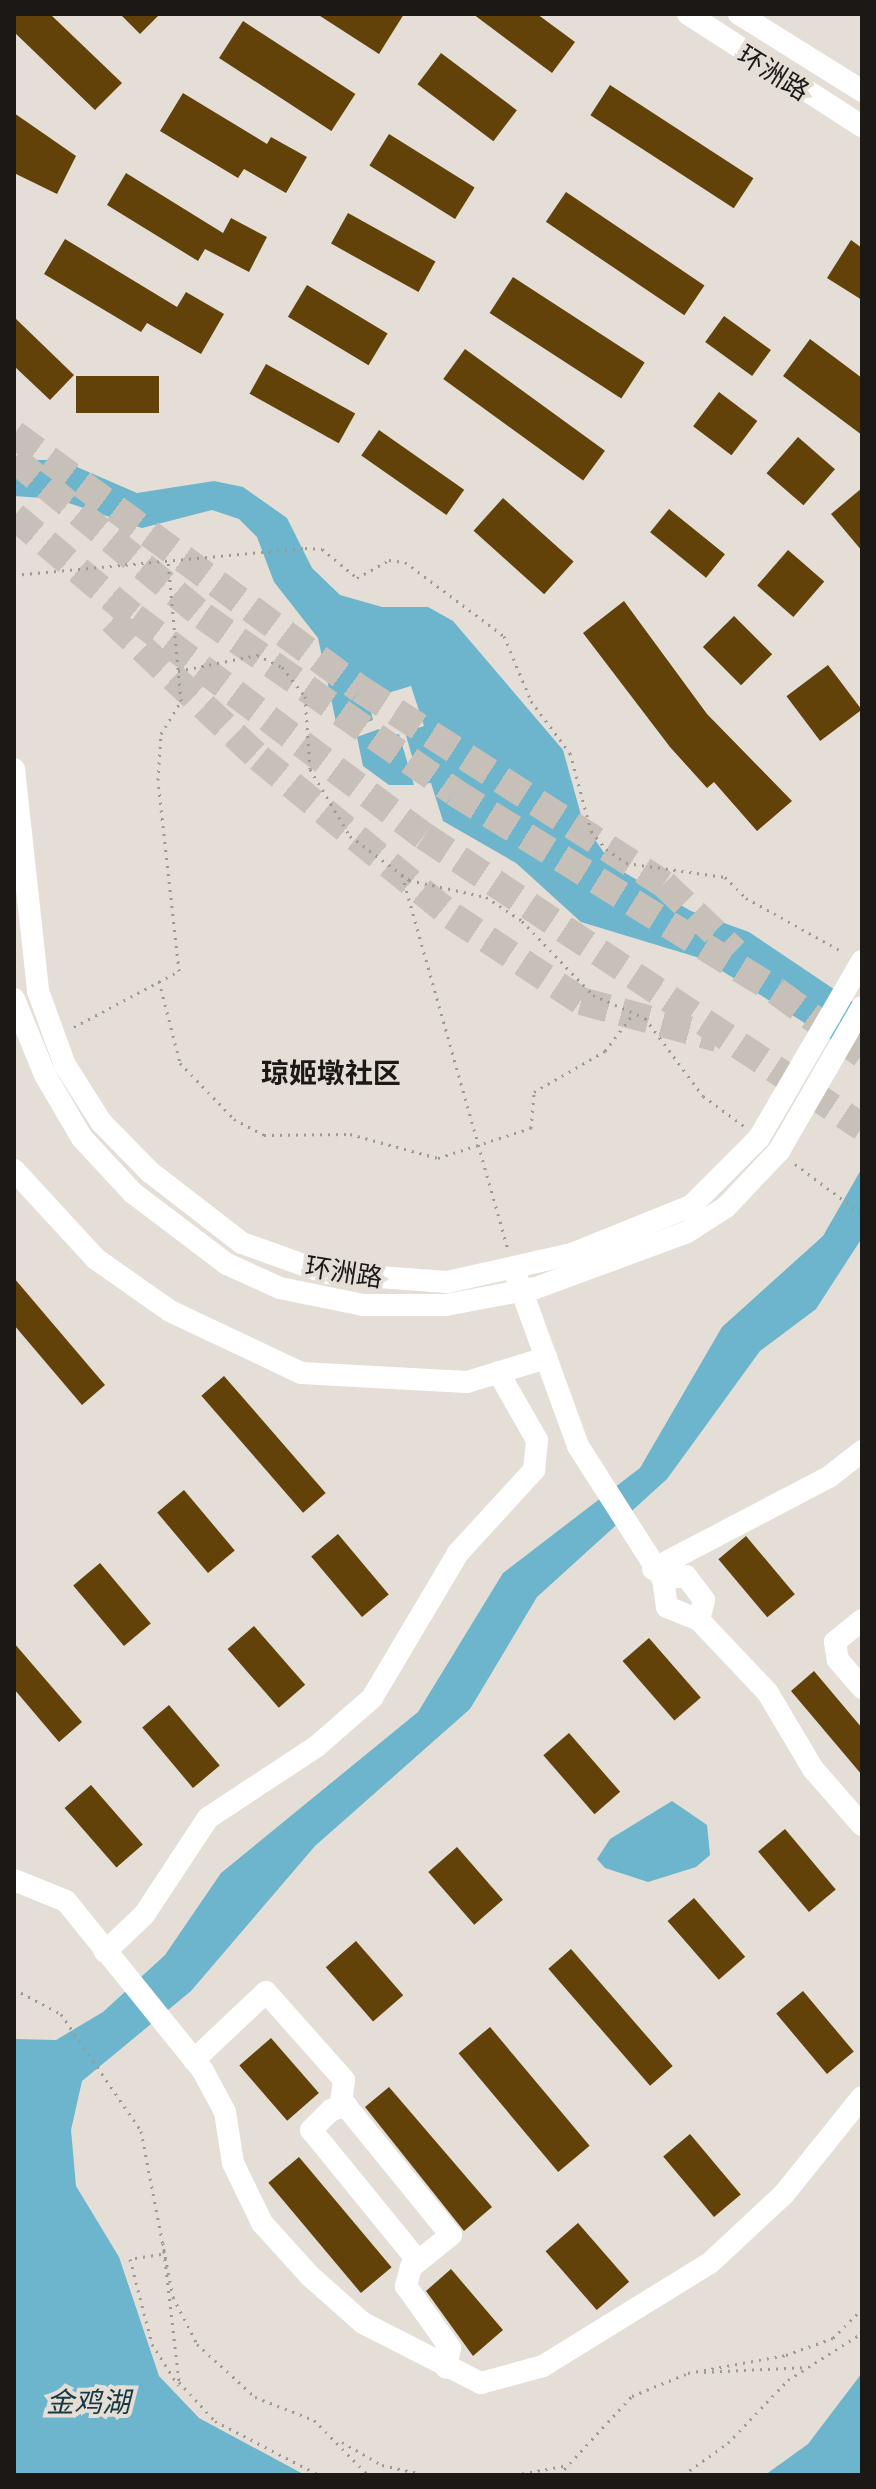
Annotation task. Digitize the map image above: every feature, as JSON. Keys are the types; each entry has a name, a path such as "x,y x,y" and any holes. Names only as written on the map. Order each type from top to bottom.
{"street":[{"name":"环洲路","path":"688,14 862,126"},
{"name":"环洲路","path":"739,14 862,91"},
{"name":"环洲路","path":"14,769 33,957 53,1037 101,1122 150,1172 242,1243 363,1278 447,1282 572,1254 691,1206 759,1138 862,1007"},
{"name":"环洲路","path":"14,999 45,1075 82,1138 133,1193 227,1264 280,1288 363,1305 446,1305 580,1277 687,1232 726,1207 779,1151 829,1048 849,984 862,962"},
{"path":"14,1170 96,1259 236,1348 301,1373 375,1382 467,1382 546,1358"},
{"path":"512,1266 578,1446 658,1574 667,1607 682,1619 699,1620 768,1693 813,1769 862,1825"},
{"path":"105,1952 144,1915 208,1818 317,1746 372,1698 458,1553 534,1470 537,1440 498,1372"},
{"path":"658,1574 829,1477 862,1451"},
{"path":"658,1574 686,1576 704,1600 699,1620"},
{"path":"862,1620 835,1642 838,1660 862,1688"},
{"path":"14,1880 66,1901 194,2060 225,2112 233,2163 262,2223 363,2323 446,2368 481,2383 543,2366 645,2306 751,2228 862,2097"},
{"path":"194,2060 266,1992 344,2080 340,2107 311,2130 418,2261"},
{"path":"340,2107 451,2235 418,2261 406,2286 450,2348 446,2368"}],"path":[{"path":"14,575 305,548 322,549 357,578 389,560 405,562 504,636 531,701 570,753 591,831 606,849 626,863 725,877 746,898 862,962"},
{"path":"53,1037 179,971 158,780 161,734 181,701 168,561"},
{"path":"178,671 257,655 282,667 305,696 310,769 350,836 402,875 486,897 522,921 593,995 634,1013 703,1096 759,1138"},
{"path":"402,875 512,1266"},
{"path":"159,981 180,1063 234,1119 264,1135 350,1134 438,1158 531,1128 534,1092 605,1051 634,1013"},
{"path":"779,1151 862,1214"},
{"path":"14,1989 61,2014 100,2064 141,2131 173,2297 197,2344 255,2397 314,2420 339,2440 382,2465 426,2475"},
{"path":"162,2229 171,2352 191,2400"},
{"path":"163,2254 130,2259 152,2344 191,2400 215,2421 319,2475"},
{"path":"559,2475 632,2396 688,2373 786,2355 833,2338 862,2309"},
{"path":"683,2475 812,2366 862,2333"},
{"path":"688,2373 812,2366"},
{"path":"339,2440 368,2475"},
{"path":"514,2475 569,2465"}],"water":[{"path":"14,460 61,460 137,493 214,481 243,487 287,518 312,568 340,595 382,607 428,607 453,621 563,750 583,822 613,866 691,911 749,932 862,1008 862,1059 703,959 581,922 516,863 443,821 431,783 420,784 405,732 424,726 411,686 368,699 373,720 354,727 350,716 336,722 318,638 274,582 257,537 239,519 212,510 142,528 57,499 14,496"},
{"path":"379,729 382,738 399,734 414,785 389,785 363,766 357,737"},
{"name":"金鸡湖","path":"862,1168 862,1238 816,1309 760,1351 667,1479 537,1597 470,1709 315,1846 191,1991 82,2081 71,2130 76,2186 119,2257 159,2376 199,2418 305,2475 14,2475 14,2039 56,2040 103,2012 165,1955 221,1873 418,1712 503,1573 640,1468 722,1327 823,1236"},
{"path":"672,1801 707,1825 710,1855 696,1867 648,1882 605,1868 597,1859 610,1839"},
{"path":"862,2373 862,2475 765,2475 808,2444"}],"building":[{"path":"14,14 50,14 122,83 95,110 14,32"},
{"path":"120,14 160,14 140,34"},
{"path":"317,14 404,14 379,54"},
{"path":"473,14 537,14 575,42 552,73"},
{"path":"243,21 355,94 331,131 219,58"},
{"path":"441,53 517,110 493,141 418,84"},
{"path":"610,85 753,178 734,208 590,115"},
{"path":"183,93 267,144 271,137 307,157 286,193 244,169 238,178 160,131"},
{"path":"14,113 76,156 57,194 14,173"},
{"path":"389,134 475,188 455,219 369,165"},
{"path":"126,173 223,233 231,218 267,237 249,272 205,249 198,261 107,205"},
{"path":"566,192 704,285 684,315 546,222"},
{"path":"348,213 435,261 418,292 331,244"},
{"path":"65,239 177,307 186,292 224,314 201,354 147,323 141,332 44,274"},
{"path":"851,240 862,248 862,300 827,278"},
{"path":"513,277 645,363 621,399 490,313"},
{"path":"307,285 388,333 369,365 288,317"},
{"path":"724,316 771,350 752,376 705,342"},
{"path":"14,317 74,375 50,400 14,366"},
{"path":"810,339 862,378 862,435 783,376"},
{"path":"465,349 605,451 583,481 443,379"},
{"path":"266,364 355,413 339,443 250,394"},
{"path":"76,376 159,376 159,413 76,413"},
{"path":"719,392 757,421 731,455 693,426"},
{"path":"379,430 464,490 446,515 361,455"},
{"path":"798,437 835,469 803,505 767,473"},
{"path":"862,488 862,551 831,514"},
{"path":"503,498 574,562 544,594 474,531"},
{"path":"669,509 725,554 706,578 650,532"},
{"path":"788,550 824,581 793,617 757,585"},
{"path":"624,601 707,714 792,801 757,831 714,782 707,788 670,747 583,633"},
{"path":"734,616 772,654 741,685 703,647"},
{"path":"828,665 862,710 820,741 786,696"},
{"path":"14,1278 105,1385 82,1405 14,1325"},
{"path":"224,1376 326,1493 303,1513 201,1396"},
{"path":"184,1490 235,1551 208,1573 157,1512"},
{"path":"338,1534 389,1595 362,1617 311,1556"},
{"path":"746,1536 795,1594 767,1617 718,1559"},
{"path":"100,1563 151,1624 124,1646 73,1585"},
{"path":"254,1626 305,1685 279,1708 228,1649"},
{"path":"649,1638 701,1698 674,1721 623,1661"},
{"path":"14,1643 82,1722 59,1742 14,1689"},
{"path":"814,1671 862,1728 862,1775 791,1691"},
{"path":"169,1705 220,1766 193,1788 142,1727"},
{"path":"569,1733 620,1792 595,1814 543,1755"},
{"path":"91,1785 143,1845 116,1868 65,1808"},
{"path":"785,1829 836,1890 809,1912 758,1851"},
{"path":"457,1847 503,1900 474,1925 428,1872"},
{"path":"694,1898 745,1957 719,1980 668,1921"},
{"path":"356,1941 403,1995 373,2022 326,1967"},
{"path":"571,1949 673,2066 650,2086 548,1969"},
{"path":"803,1991 854,2052 827,2074 776,2013"},
{"path":"490,2027 590,2146 558,2172 459,2053"},
{"path":"271,2038 319,2093 287,2121 239,2066"},
{"path":"389,2087 492,2207 464,2231 365,2107"},
{"path":"690,2134 741,2195 714,2217 663,2156"},
{"path":"299,2157 392,2267 361,2293 268,2183"},
{"path":"578,2223 629,2282 597,2310 546,2251"},
{"path":"451,2269 503,2330 473,2356 426,2291"}],"tunnel":[{"path":"14,434 360,689 664,884 735,952"},
{"path":"14,459 203,616 454,792 776,991 862,1054"},
{"path":"14,516 134,617 424,836 862,1127"},
{"path":"112,620 259,758 452,916 581,1001 717,1038"}],"district":[{"name":"琼姬墩社区","path":"331,1072"}]}
